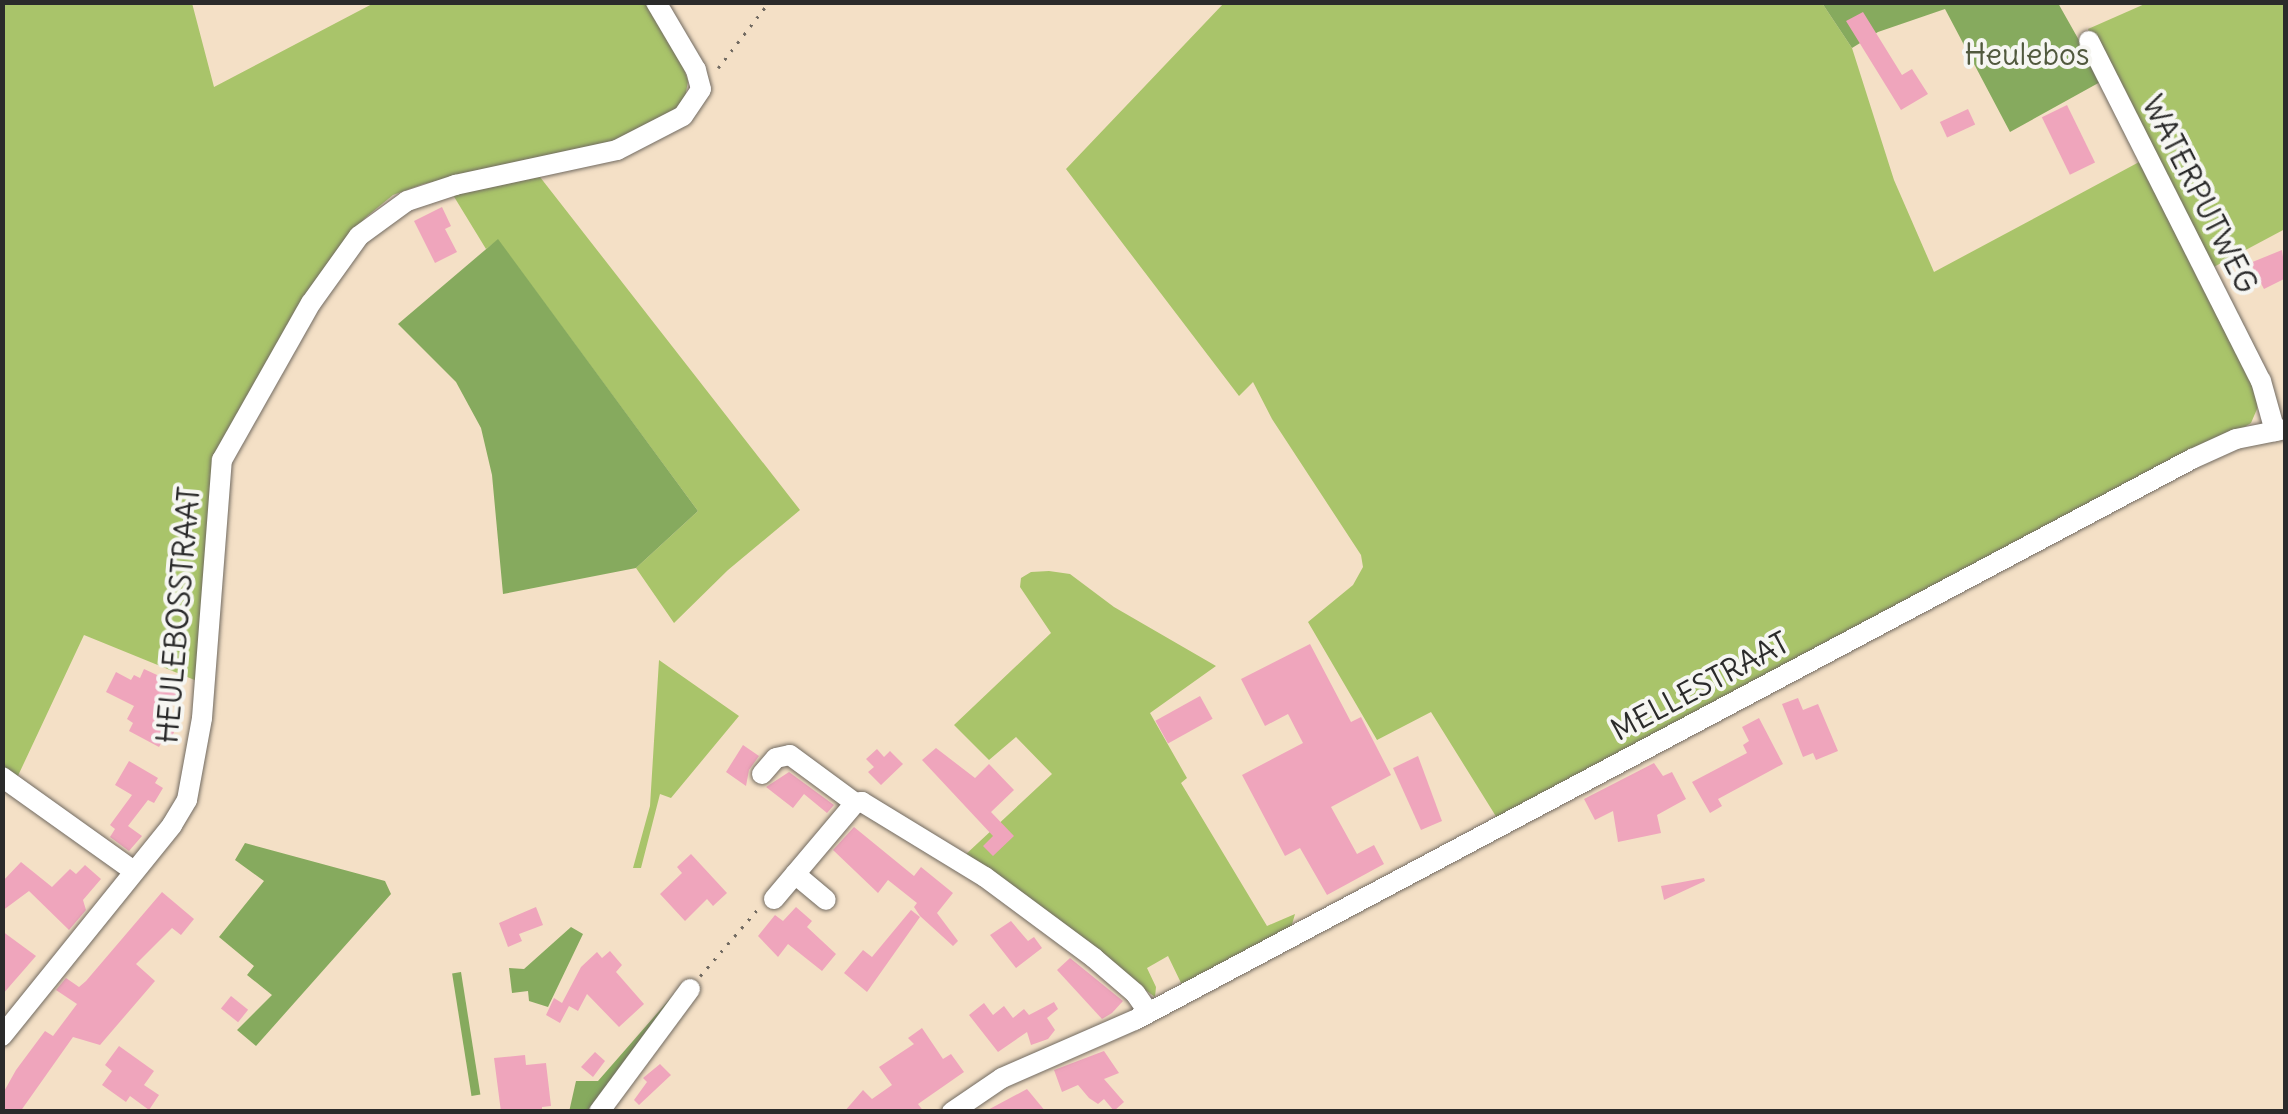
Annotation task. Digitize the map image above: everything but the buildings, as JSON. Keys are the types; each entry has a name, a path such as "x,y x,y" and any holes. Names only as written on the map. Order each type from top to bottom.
{"street":[{"path":"656,2 696,70 702,89"},
{"name":"WATERPUTWEG","path":"2089,41 2261,381 2280,430"},
{"name":"HEULEBOSSTRAAT","path":"2,1036 172,825 186,800 196,765 222,460 311,303 359,236 407,202 456,185 539,170 640,141 684,116 702,89"},
{"name":"MELLESTRAAT","path":"952,1112 1002,1078 1149,1012 2192,459 2236,439 2280,430"},
{"path":"762,774 776,758 790,754 855,802 862,802 985,877 1094,958 1135,993 1149,1012"},
{"path":"2,777 134,871"},
{"path":"774,899 855,802"},
{"path":"795,874 826,900"},
{"path":"599,1112 690,988"}],"path":[{"path":"702,89 769,2"},
{"path":"690,988 767,899 774,899"}],"green space":[{"path":"3,3 192,3 214,87 374,3 646,3 680,58 688,81 685,98 674,113 613,143 423,184 393,195 365,218 331,259 218,448 197,681 84,635 16,780 3,772"},
{"path":"1224,3 1822,3 1852,48 1894,180 1934,272 2141,161 2258,396 2257,409 2251,423 2233,434 1497,818 1431,712 1377,740 1308,622 1353,585 1363,567 1361,555 1272,419 1253,382 1239,396 1066,169"},
{"name":"Heulebos","path":"1822,3 2058,3 2102,81 2010,132 1945,9 1878,32 1852,48"},
{"path":"2147,3 2285,3 2285,229 2210,269 2088,29"},
{"path":"540,177 800,510 728,570 674,623 636,568 698,511 498,240 486,249 453,195"},
{"path":"498,239 698,511 636,568 503,594 492,475 481,428 456,382 398,324"},
{"path":"1031,572 1070,574 1114,607 1216,666 1150,713 1187,778 1181,783 1267,926 1295,914 1291,928 1182,985 1168,956 1147,968 1156,987 1155,997 964,856 1052,774 1016,737 989,760 954,725 1051,633 1020,587 1021,578"},
{"path":"659,660 739,716 671,798 660,794 641,868 633,868 650,806"},
{"path":"245,843 385,881 391,894 256,1046 237,1030 272,995 247,975 254,966 219,937 264,881 235,860"},
{"path":"571,927 583,934 548,1007 529,1001 528,991 512,993 509,968 524,969"},
{"path":"461,972 480,1094 472,1096 452,973"},
{"path":"674,994 680,999 592,1111 569,1112 576,1081 598,1081"}]}
